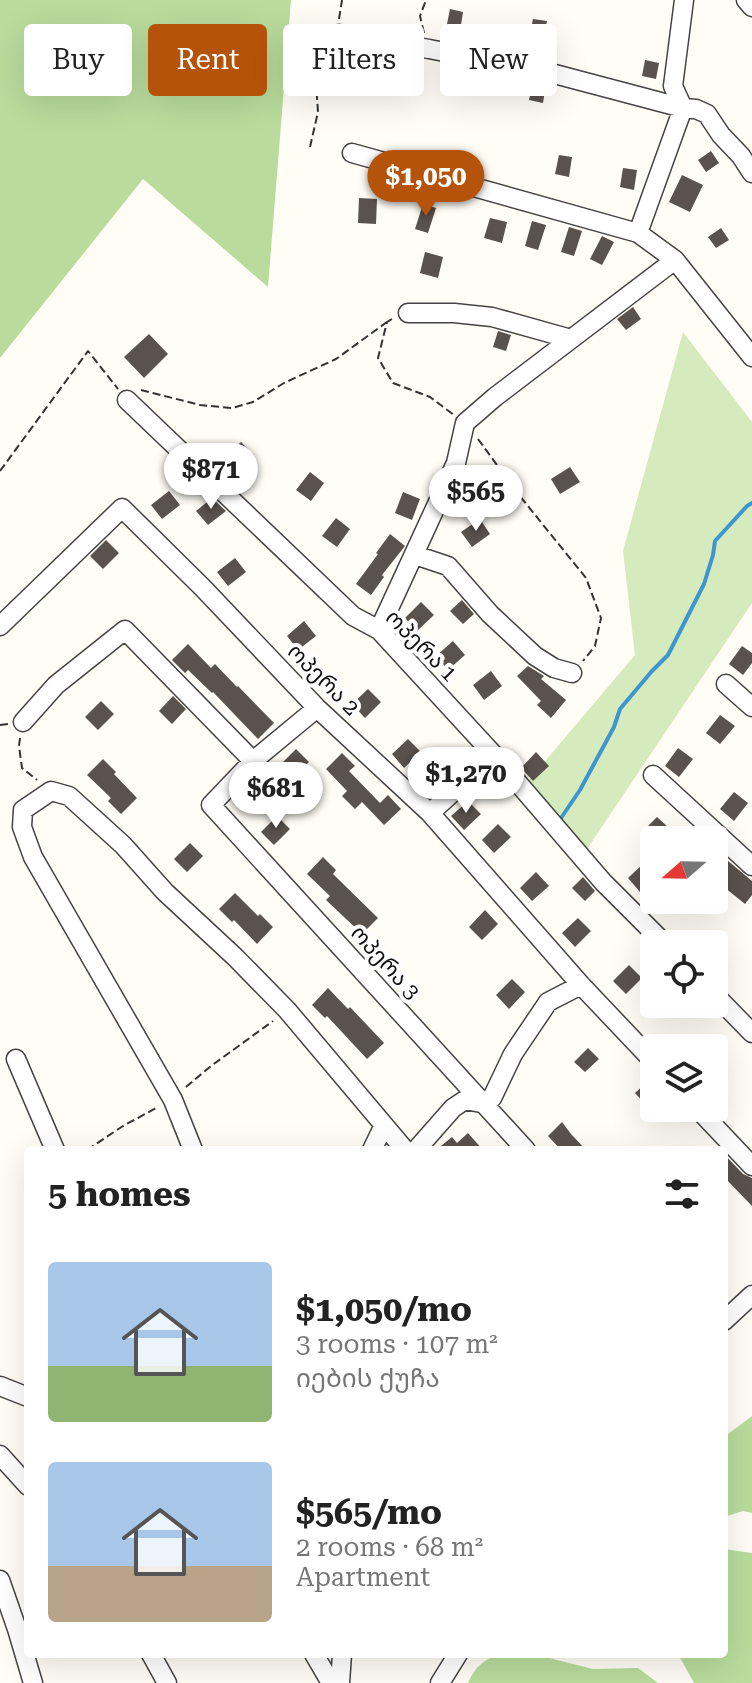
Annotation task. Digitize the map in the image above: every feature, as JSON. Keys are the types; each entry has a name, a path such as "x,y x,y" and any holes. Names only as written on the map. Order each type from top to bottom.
{"street":[{"path":"638,233 683,108 673,86 684,0"},
{"path":"746,0 752,7"},
{"path":"424,48 547,72 696,109 707,114 752,173"},
{"path":"352,153 638,233 675,260 752,357"},
{"path":"379,630 456,463 465,423 675,260"},
{"path":"408,313 492,317 571,339"},
{"name":"ოპერა 1","path":"127,400 353,616 379,630 494,755 603,882 651,930"},
{"name":"ოპერა 2","path":"0,626 122,508 317,708 430,813 640,1047"},
{"path":"415,555 448,566 490,614 535,656 554,668 572,673"},
{"path":"23,722 56,685 125,630 253,761 317,708"},
{"path":"726,684 752,707"},
{"path":"430,813 494,755"},
{"name":"ოპერა 3","path":"253,761 211,805 522,1146"},
{"path":"653,775 752,866"},
{"path":"191,1146 173,1100 33,857 22,827 23,810 51,791 69,796 123,845 165,892 235,957 287,1010 402,1146"},
{"path":"420,1146 453,1108 465,1100 481,1103 492,1098 513,1054 548,1002 581,985"},
{"path":"728,1008 752,1033"},
{"path":"16,1059 53,1146"},
{"path":"710,1122 752,1166"},
{"path":"374,1146 384,1125"},
{"path":"728,1317 752,1295"},
{"path":"0,1386 24,1395"},
{"path":"0,1455 24,1482"},
{"path":"0,1580 24,1653"},
{"path":"26,1658 33,1683"},
{"path":"153,1658 167,1683"},
{"path":"316,1658 331,1683"},
{"path":"340,1683 342,1658"},
{"path":"440,1683 456,1658"}],"path":[{"path":"340,24 342,0"},
{"path":"426,0 420,16 429,49"},
{"path":"310,147 318,112 317,96"},
{"path":"0,471 88,351 127,400 136,389 200,405 232,408 253,402 284,383 336,359 387,322 408,313"},
{"path":"387,322 378,358 393,383 430,397 465,423 586,578 601,618 595,646 572,673"},
{"path":"23,722 19,746 22,768 51,791"},
{"path":"93,1146 173,1100 211,1066 287,1010"}],"green space":[{"path":"0,0 291,0 289,24 283,24 283,96 268,287 143,179 0,358"},
{"path":"683,332 752,422 752,603 587,849 524,786 635,655 623,551"},
{"path":"752,1416 752,1513 743,1511 728,1516 728,1434"},
{"path":"728,1550 752,1553 752,1683 694,1683 680,1658 728,1658"},
{"path":"489,1658 549,1658 593,1669 638,1668 658,1683 468,1683"}],"building":[{"path":"450,9 463,12 461,24 447,24"},
{"path":"533,19 547,21 546,24 532,24"},
{"path":"645,60 659,63 656,79 642,76"},
{"path":"530,96 544,96 543,103 529,100"},
{"path":"711,151 719,163 706,172 698,160"},
{"path":"559,155 572,157 569,177 555,174"},
{"path":"623,168 637,170 634,190 620,187"},
{"path":"682,175 703,185 690,212 669,202"},
{"path":"359,198 377,199 376,224 358,223"},
{"path":"423,204 436,208 428,233 415,229"},
{"path":"490,218 507,222 502,243 484,238"},
{"path":"532,221 546,225 538,250 525,246"},
{"path":"569,227 582,231 574,256 561,252"},
{"path":"721,228 729,240 716,248 708,237"},
{"path":"602,236 614,242 602,265 590,259"},
{"path":"425,252 443,257 438,278 420,273"},
{"path":"633,307 641,319 626,330 617,319"},
{"path":"498,331 511,335 506,351 493,347"},
{"path":"149,334 168,354 144,378 124,357"},
{"path":"241,442 254,455 237,471 224,457"},
{"path":"570,467 580,482 560,494 551,479"},
{"path":"310,472 324,483 311,501 296,490"},
{"path":"169,491 180,505 162,519 151,505"},
{"path":"403,492 420,499 412,520 395,513"},
{"path":"212,498 226,511 208,525 196,511"},
{"path":"336,518 350,529 337,547 322,536"},
{"path":"480,519 490,534 472,547 461,532"},
{"path":"390,534 405,546 371,595 356,584"},
{"path":"106,540 119,553 103,569 90,556"},
{"path":"235,558 246,572 228,586 217,572"},
{"path":"462,600 474,614 463,624 450,611"},
{"path":"421,602 434,615 417,631 405,618"},
{"path":"304,621 316,636 298,650 287,636"},
{"path":"453,641 465,655 448,670 436,656"},
{"path":"188,644 211,668 215,664 274,723 258,739 213,692 172,660"},
{"path":"742,646 752,653 752,663 743,675 729,664"},
{"path":"528,666 544,676 541,679 566,700 551,718 537,705 541,701 517,676"},
{"path":"491,671 502,686 484,700 473,685"},
{"path":"368,689 381,702 365,718 352,704"},
{"path":"173,696 186,709 172,724 159,711"},
{"path":"101,701 114,714 98,730 85,717"},
{"path":"720,715 735,726 720,744 706,733"},
{"path":"408,739 421,752 404,768 392,754"},
{"path":"678,748 693,759 679,777 665,766"},
{"path":"296,749 309,762 293,778 280,765"},
{"path":"536,752 549,766 533,781 521,768"},
{"path":"342,753 355,766 349,771 380,803 388,795 401,809 384,825 362,802 355,809 342,796 347,791 326,769"},
{"path":"103,759 137,798 121,814 108,801 111,798 87,775"},
{"path":"734,792 748,803 734,821 720,809"},
{"path":"468,801 481,814 464,830 451,816"},
{"path":"277,816 290,829 274,845 261,832"},
{"path":"657,817 667,826 648,826"},
{"path":"498,824 511,837 494,853 482,840"},
{"path":"190,843 203,856 187,872 174,859"},
{"path":"323,857 336,870 333,874 378,918 362,934 326,900 330,896 307,874"},
{"path":"728,861 752,881 752,895 745,904 728,890"},
{"path":"640,867 640,892 628,878"},
{"path":"536,872 549,886 532,901 520,888"},
{"path":"583,877 595,891 585,901 572,888"},
{"path":"235,893 273,927 257,944 219,909"},
{"path":"485,910 498,924 482,940 469,927"},
{"path":"578,918 591,931 575,947 562,933"},
{"path":"629,965 640,976 640,980 626,994 613,981"},
{"path":"512,979 525,992 509,1009 496,995"},
{"path":"328,988 384,1043 367,1059 327,1016 325,1018 312,1005"},
{"path":"588,1048 599,1059 585,1072 574,1062"},
{"path":"562,1122 582,1146 557,1146 548,1136"},
{"path":"468,1133 479,1146 441,1146 452,1137 457,1143"},
{"path":"728,1158 743,1174 752,1178 752,1206 728,1181"}],"waterway":[{"path":"561,818 580,790 614,727 620,709 668,655 704,584 715,541 752,503"}]}
